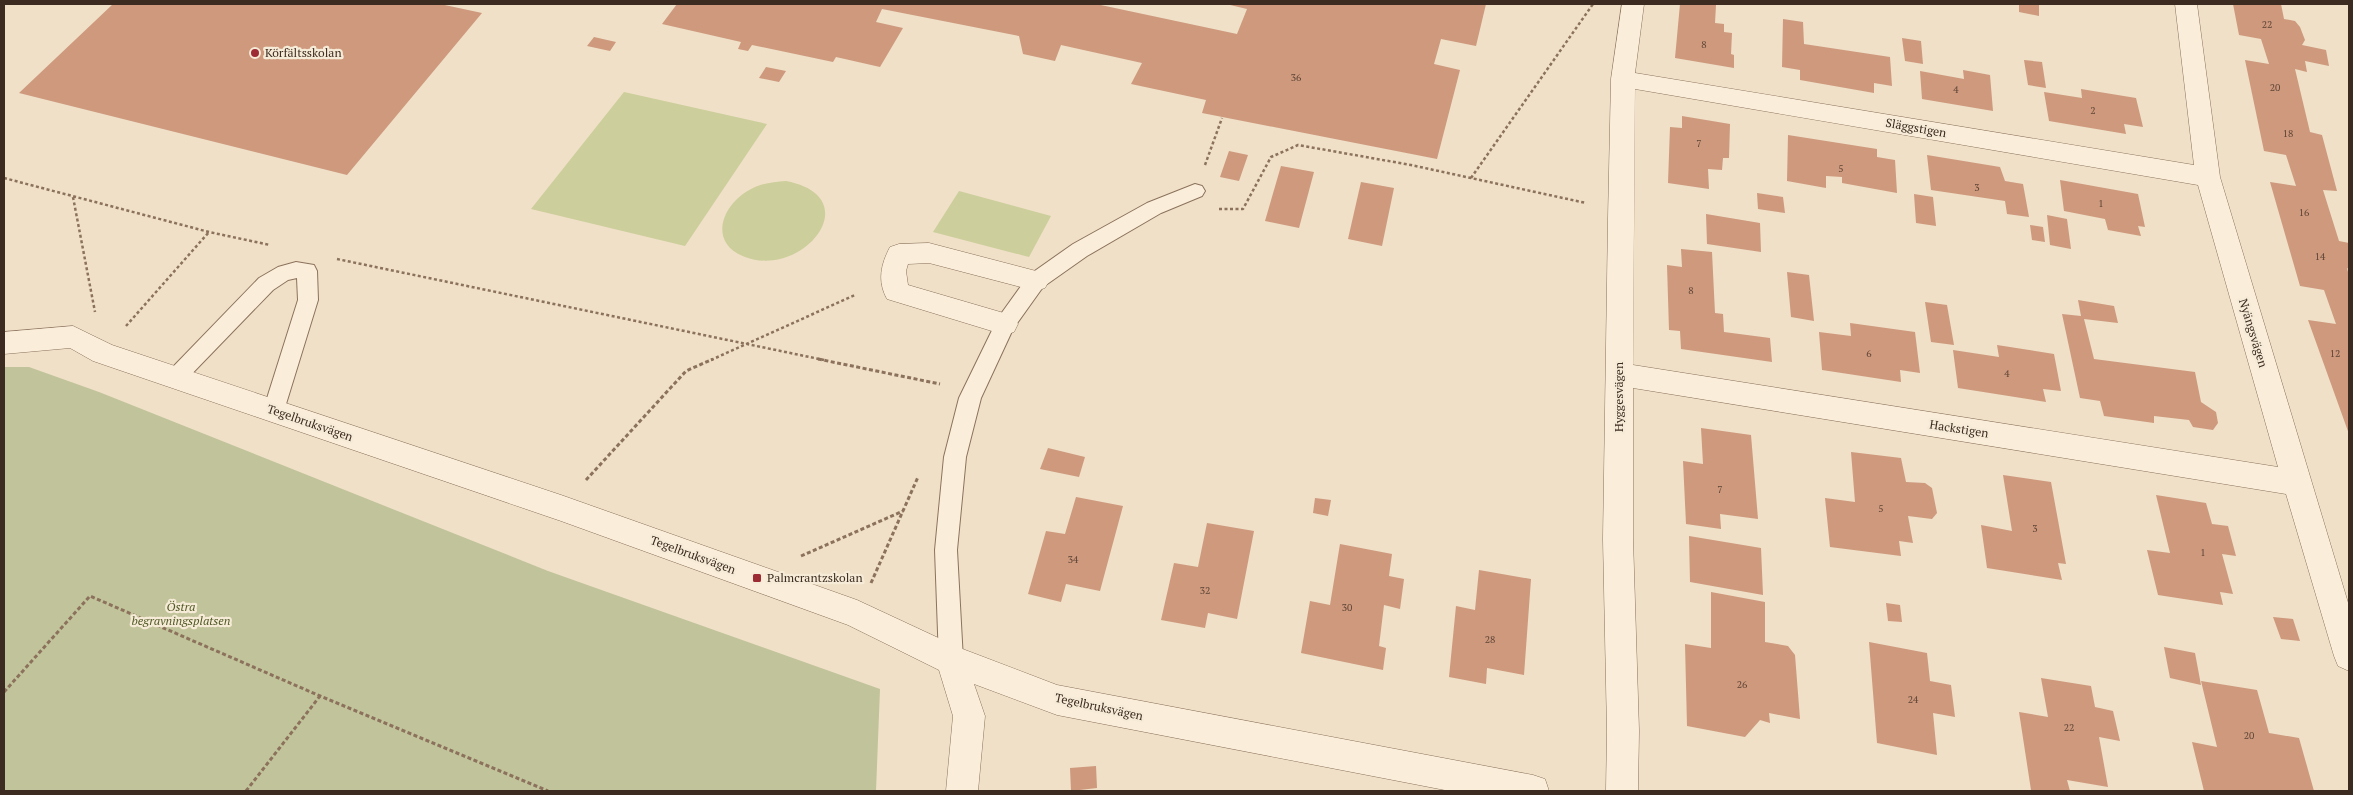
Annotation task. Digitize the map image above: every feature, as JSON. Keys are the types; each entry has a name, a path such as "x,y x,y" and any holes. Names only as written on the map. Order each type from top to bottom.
{"street":[{"name":"Hyggesvägen","path":"1622,791 1623,731 1618,540 1621,211 1623,79 1632,4"},
{"name":"Nyängsvägen","path":"2186,4 2208,177 2349,656"},
{"name":"Släggstigen","path":"1623,79 2208,177"},
{"path":"1005,324 896,292 893,271 899,254 929,253 1036,281"},
{"name":"Tegelbruksvägen","path":"4,343 72,337 103,353 561,508 857,614 951,660 1057,700 1533,791"},
{"name":"Hackstigen","path":"1619,374 2299,483"},
{"path":"951,660 969,716 962,791"}],"lane":[{"path":"951,660 946,550 956,457 970,398 1005,324 1036,281 1080,250 1154,208 1186,195"},
{"path":"176,377 266,284 282,272 304,261 307,271 308,300 274,411"}],"path":[{"path":"1471,178 1593,4"},
{"path":"1222,118 1186,195 1207,210 1243,208 1271,158 1298,145 1471,178 1621,211"},
{"path":"4,178 209,232 304,261 746,344 949,386"},
{"path":"73,197 103,353"},
{"path":"103,353 209,232"},
{"path":"581,486 686,371 855,295"},
{"path":"857,614 919,476"},
{"path":"799,557 903,511"},
{"path":"4,692 90,596 320,696 548,791"},
{"path":"246,791 320,696"}],"green space":[{"path":"624,92 767,124 685,246 531,209"},
{"path":"786,181 810,190 823,203 825,218 818,233 805,247 788,257 767,261 745,257 733,250 726,242 722,232 727,212 742,194 753,188 769,183"},
{"path":"959,191 1051,216 1029,257 933,232"},
{"name":"Östra begravningsplatsen","path":"4,367 29,367 99,392 548,571 880,689 876,791 4,791"}],"building":[{"name":"Körfältsskolan","path":"113,4 440,4 482,13 347,175 19,93"},
{"path":"677,4 1096,4 1237,34 1247,9 1226,4 1486,4 1476,46 1441,39 1434,64 1460,70 1437,159 1202,113 1206,100 1131,84 1142,63 1061,45 1055,61 1023,54 1019,36 882,9 876,22 903,28 880,67 836,57 833,62 752,45 748,51 738,49 741,42 662,24"},
{"path":"1680,4 1716,5 1715,23 1724,24 1724,32 1732,33 1731,54 1734,55 1734,68 1675,58"},
{"path":"2019,4 2039,4 2039,16 2019,12"},
{"path":"2233,4 2281,4 2284,19 2295,21 2300,27 2305,40 2302,45 2326,50 2329,66 2305,61 2307,72 2295,69 2310,132 2322,135 2337,191 2323,190 2339,241 2349,243 2349,269 2347,268 2349,276 2349,434 2308,320 2336,324 2324,290 2300,286 2270,182 2296,186 2286,155 2264,151 2245,60 2269,64 2261,39 2239,35"},
{"path":"1783,19 1803,22 1804,44 1890,57 1892,86 1874,83 1874,93 1800,80 1800,70 1782,67"},
{"path":"594,37 616,42 610,51 587,46"},
{"path":"1902,38 1921,41 1923,64 1905,61"},
{"path":"2024,60 2042,62 2046,88 2028,85"},
{"path":"766,67 786,71 779,82 759,78"},
{"path":"1963,70 1990,75 1993,111 1922,99 1920,71 1964,79"},
{"path":"2081,89 2136,98 2143,127 2124,124 2126,134 2049,121 2044,92 2082,98"},
{"path":"1682,116 1730,124 1729,158 1723,158 1722,170 1708,169 1709,189 1668,183 1670,127 1682,128"},
{"path":"1788,135 1877,149 1877,157 1895,160 1897,193 1842,183 1842,177 1826,176 1826,188 1787,181"},
{"path":"1229,151 1248,155 1239,181 1220,177"},
{"path":"1927,155 2000,167 2005,181 2023,184 2029,217 2007,214 2005,201 1931,190"},
{"path":"1281,166 1314,172 1299,228 1265,221"},
{"path":"2060,180 2138,194 2145,227 2138,226 2141,236 2108,230 2105,219 2064,211"},
{"path":"1361,182 1394,188 1382,246 1348,239"},
{"path":"1757,193 1783,197 1785,213 1758,209"},
{"path":"1914,194 1933,197 1936,226 1916,223"},
{"path":"1706,214 1760,223 1761,252 1707,244"},
{"path":"2047,215 2067,219 2071,249 2050,245"},
{"path":"2030,225 2043,227 2045,242 2032,240"},
{"path":"1681,249 1712,252 1715,313 1723,314 1724,332 1770,338 1772,362 1681,349 1680,331 1669,330 1667,265 1682,267"},
{"path":"1787,272 1809,275 1814,321 1791,317"},
{"path":"2078,300 2114,306 2118,323 2084,319 2094,359 2195,372 2201,402 2216,412 2218,423 2213,430 2193,427 2189,420 2154,416 2154,423 2104,416 2100,401 2080,398 2062,314 2081,316"},
{"path":"1925,302 1947,305 1954,345 1931,342"},
{"path":"1850,323 1915,332 1920,373 1900,370 1901,382 1822,370 1819,332 1851,336"},
{"path":"1997,345 2054,354 2061,391 2043,389 2046,402 1958,388 1953,350 1999,357"},
{"path":"1701,428 1751,435 1758,519 1720,514 1721,529 1686,524 1683,461 1703,464"},
{"path":"1048,448 1085,457 1079,477 1040,469"},
{"path":"1851,452 1901,458 1906,482 1925,483 1932,488 1937,513 1932,519 1908,516 1913,543 1899,541 1901,556 1830,547 1825,498 1855,502"},
{"path":"2003,475 2051,482 2066,564 2058,563 2062,580 1987,568 1981,525 2012,531"},
{"path":"2156,495 2206,503 2212,524 2228,526 2236,556 2222,554 2233,594 2220,592 2223,605 2158,595 2147,550 2170,553"},
{"path":"1076,497 1123,506 1100,591 1066,584 1061,602 1028,594 1046,531 1065,534"},
{"path":"1315,498 1331,500 1328,516 1313,513"},
{"path":"1207,523 1254,531 1237,619 1208,613 1205,628 1161,620 1174,563 1198,567"},
{"path":"1689,536 1761,548 1763,595 1690,582"},
{"path":"1340,544 1392,554 1389,576 1404,579 1400,609 1384,605 1379,646 1386,648 1383,670 1301,653 1310,601 1330,605"},
{"path":"1479,570 1531,579 1524,675 1487,668 1486,684 1449,677 1456,606 1475,610"},
{"path":"1711,592 1765,602 1765,642 1788,646 1795,655 1800,719 1769,713 1770,723 1760,720 1745,737 1687,726 1685,644 1711,648"},
{"path":"1886,603 1900,605 1902,622 1888,621"},
{"path":"2273,617 2293,619 2300,641 2281,639"},
{"path":"1869,642 1927,653 1930,681 1951,685 1955,717 1933,713 1937,755 1877,743"},
{"path":"2164,647 2195,653 2201,685 2170,678"},
{"path":"2041,678 2091,686 2095,707 2113,711 2120,741 2099,737 2108,787 2067,780 2070,791 2031,790 2019,712 2048,717"},
{"path":"2201,681 2257,690 2269,733 2299,738 2314,791 2204,791 2192,742 2217,747"},
{"path":"1096,766 1097,788 1071,791 1070,768"}],"place":[{"name":"Körfältsskolan","path":"255,53"},
{"name":"Palmcrantzskolan","path":"757,578"}]}
